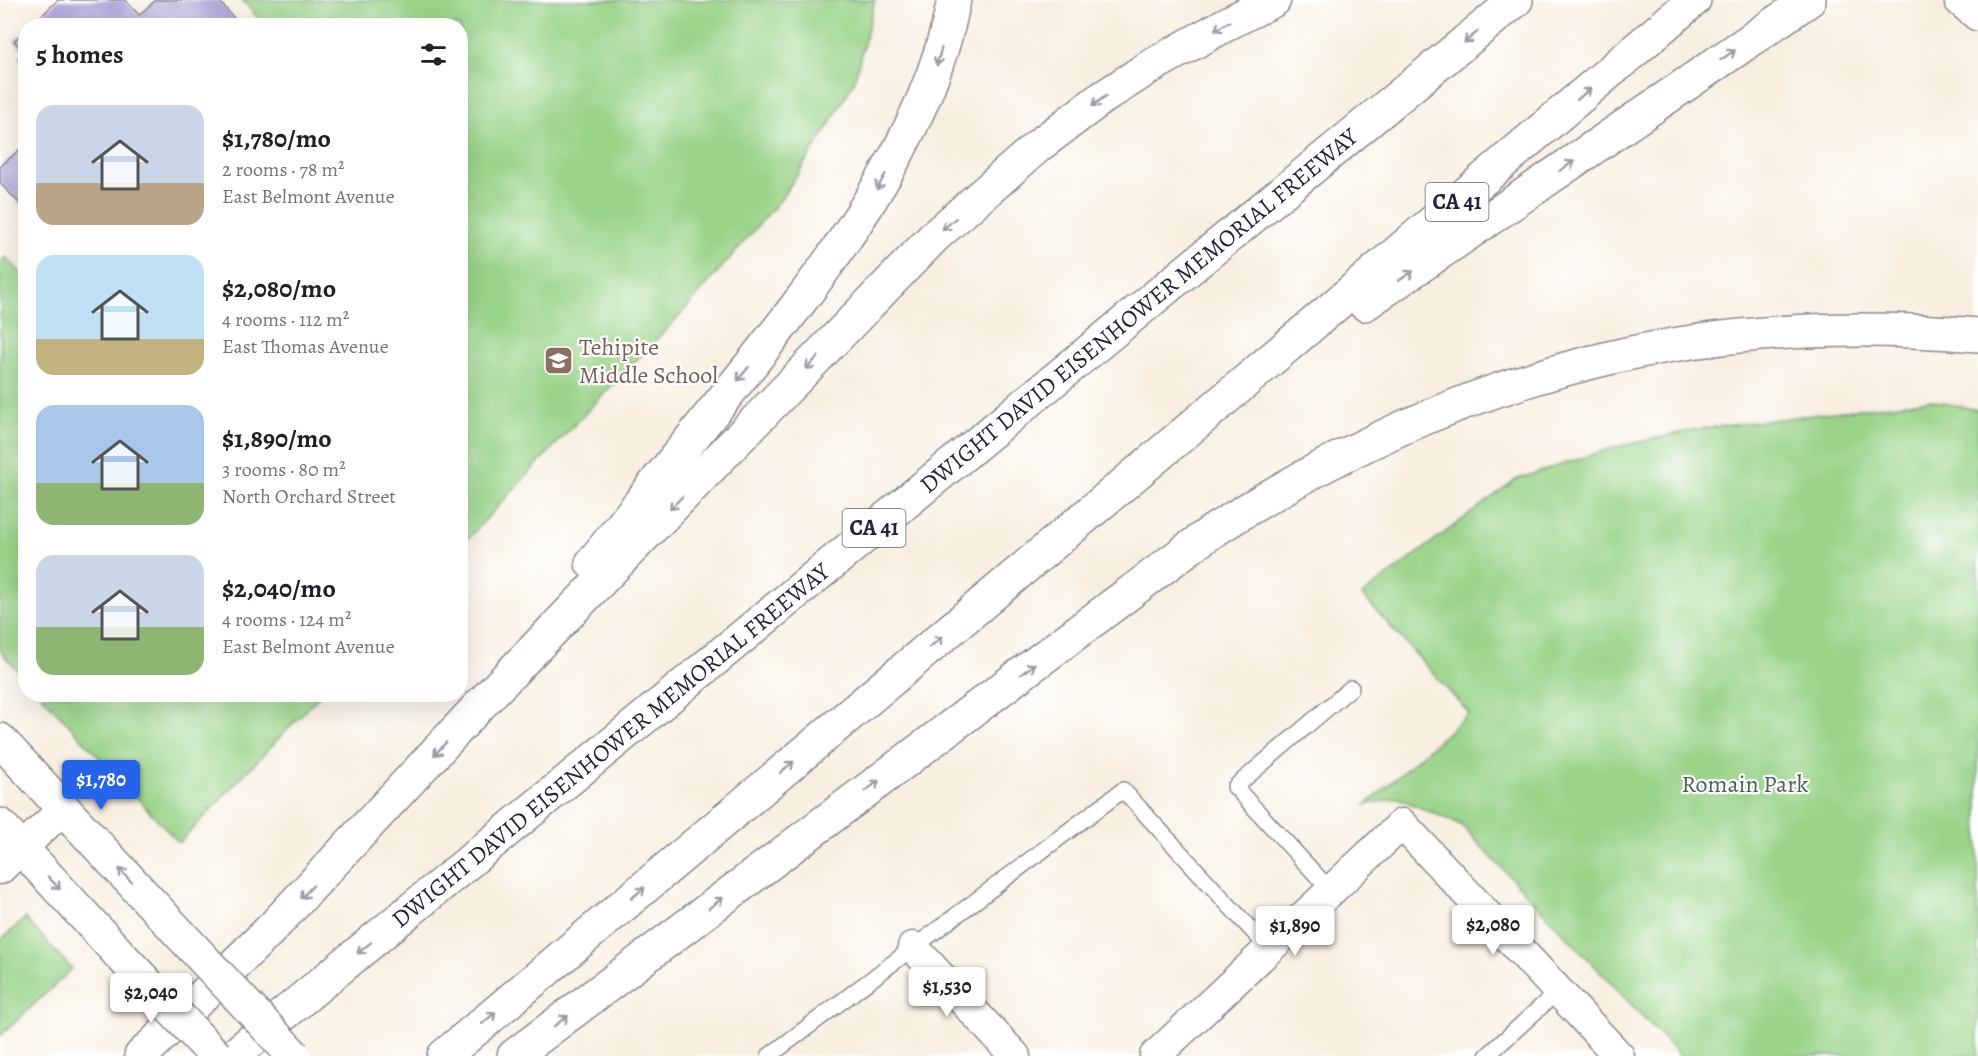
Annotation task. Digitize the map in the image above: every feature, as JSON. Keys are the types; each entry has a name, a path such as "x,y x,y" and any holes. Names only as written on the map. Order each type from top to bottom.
{"main road":[{"path":"479,706 754,360 850,231 881,183 909,130 936,69 954,0"},
{"path":"141,1056 271,929 479,706 935,236 1038,146 1099,100 1148,68 1274,0"},
{"name":"DWIGHT DAVID EISENHOWER MEMORIAL FREEWAY","path":"232,1056 1516,0"},
{"name":"CA 41","path":"444,1056 1220,404 1694,0"},
{"path":"1220,404 1809,0"},
{"path":"1961,0 1978,14"},
{"path":"514,1056 1030,666 1214,530 1312,472 1394,432 1486,393 1611,357 1678,344 1810,330 1876,329 1978,335"},
{"path":"0,740 294,1056"},
{"path":"0,825 11,858 123,958 216,1056"}],"street":[{"path":"11,858 64,808"},
{"path":"1155,1056 1402,824 1619,1056"},
{"path":"913,947 1015,1056"}],"lane":[{"path":"1330,891 1235,787 1351,688"},
{"path":"769,1056 1123,790 1269,949"},
{"path":"1487,1056 1558,991"}],"green space":[{"name":"Tehipite Middle School","path":"242,0 875,0 854,82 825,132 781,199 683,312 468,538 468,18 258,18"},
{"path":"6,257 18,270 18,670 0,651 0,262"},
{"name":"Romain Park","path":"1931,400 1978,410 1978,1056 1680,1056 1461,825 1398,798 1366,805 1469,713 1362,595 1515,480 1612,448 1698,429"},
{"path":"48,702 313,702 179,843"},
{"path":"25,918 72,969 0,1036 0,941"}],"building":[{"path":"58,0 125,0 139,15 156,0 218,0 234,18 39,18"},
{"path":"18,151 18,202 0,183 0,167"}],"place":[{"name":"Tehipite Middle School","path":"558,361"}]}
